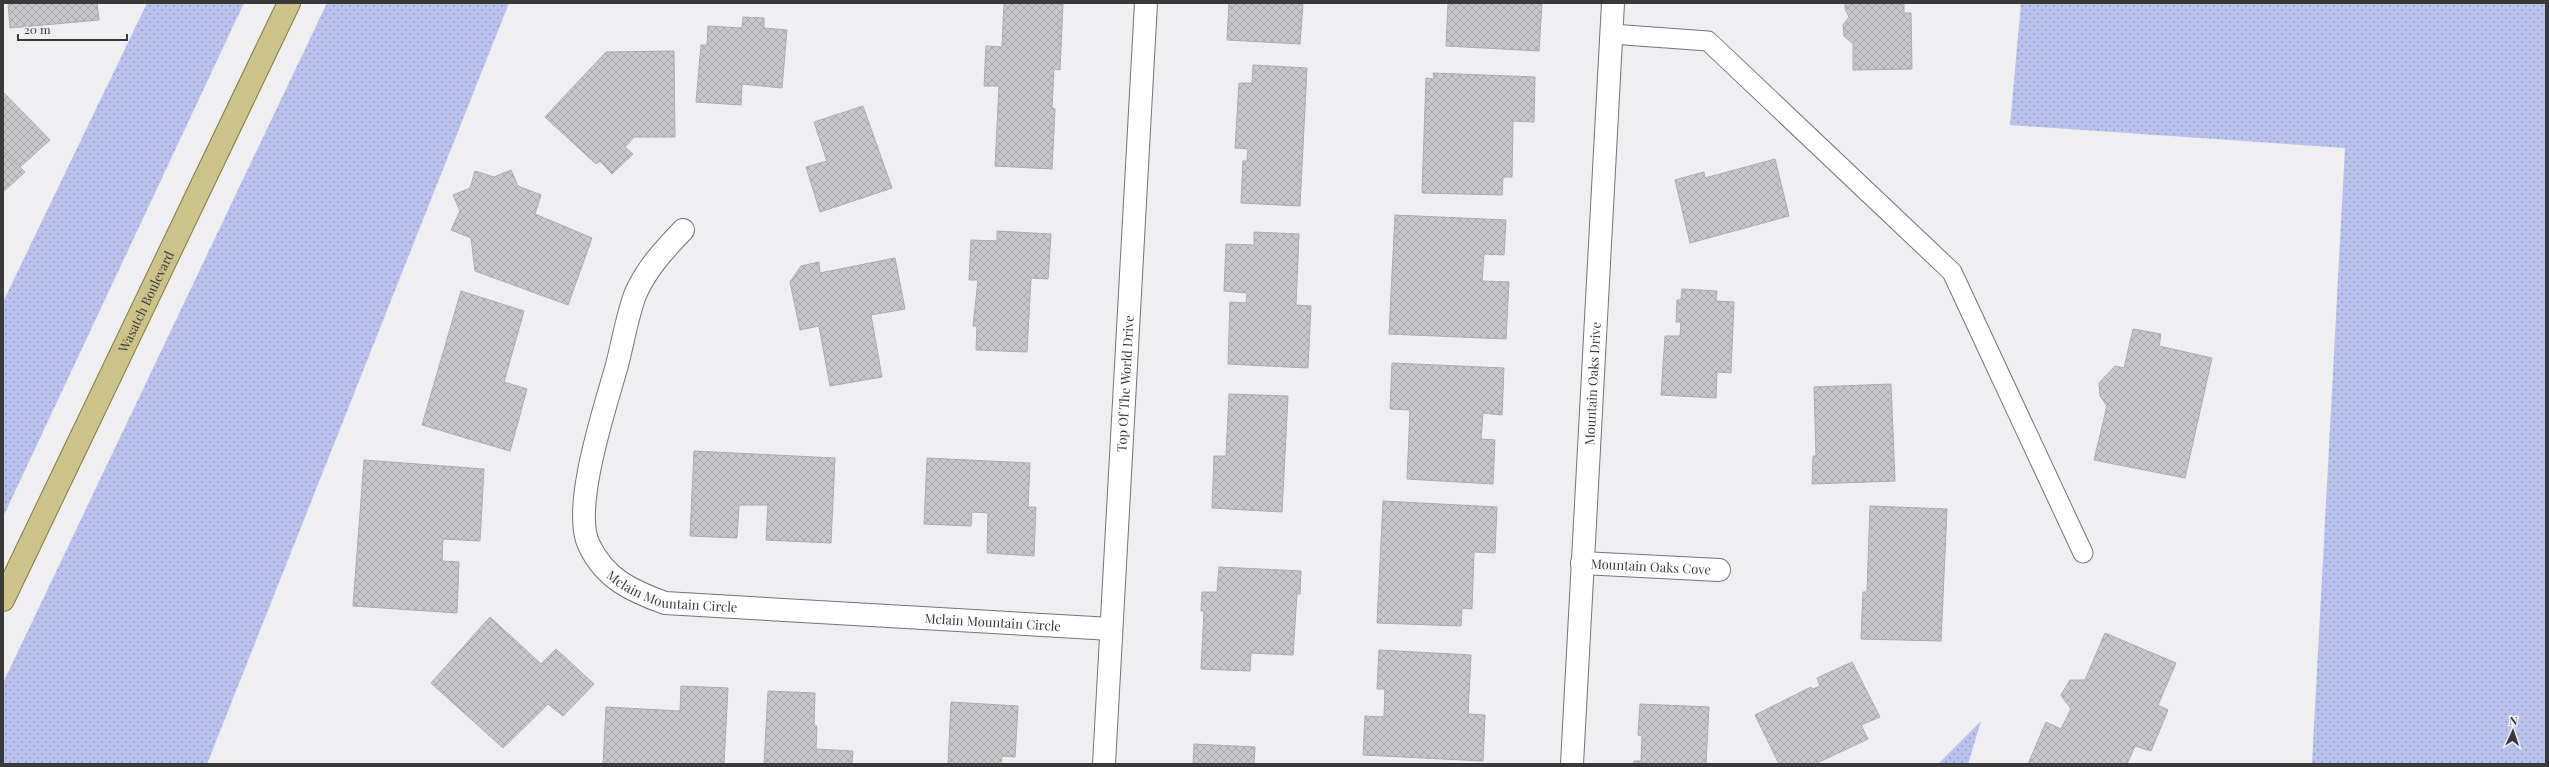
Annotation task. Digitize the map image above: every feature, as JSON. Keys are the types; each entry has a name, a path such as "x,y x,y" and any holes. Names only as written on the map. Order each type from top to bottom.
{"main road":[{"name":"Wasatch Boulevard","path":"3,600 289,3"}],"street":[{"name":"Top Of The World Drive","path":"1104,764 1146,3"},
{"name":"Mountain Oaks Drive","path":"1572,764 1613,3"},
{"name":"Mclain Mountain Circle","path":"683,230 655,258 635,295 588,473 583,508 588,544 605,571 632,591 665,603 1111,629"},
{"name":"Mountain Oaks Cove","path":"1582,563 1719,570"}],"lane":[{"path":"1611,34 1708,41 1952,272 2083,553"}],"shaded area":[{"path":"147,3 244,3 3,517 3,302"},
{"path":"327,3 509,3 207,764 3,764 3,683"},
{"path":"2021,3 2546,3 2546,764 2312,764 2345,148 2010,125"},
{"path":"1981,721 1968,764 1938,764"}],"building":[{"path":"8,3 97,3 99,20 10,28"},
{"path":"1004,3 1063,3 1060,70 1054,69 1052,108 1055,109 1052,169 995,166 999,86 984,86 986,46 1002,47"},
{"path":"1229,3 1303,3 1300,44 1227,40"},
{"path":"1448,3 1542,3 1539,51 1446,46"},
{"path":"1845,3 1904,3 1904,13 1911,13 1912,69 1853,70 1853,44 1844,36 1843,25 1849,17 1845,9"},
{"path":"743,17 764,18 764,28 787,30 782,88 742,84 741,105 696,102 701,45 707,45 708,26 742,28"},
{"path":"674,51 675,137 634,137 625,147 633,154 612,174 600,161 596,164 545,117 606,52"},
{"path":"1253,65 1307,68 1300,206 1241,203 1243,161 1247,161 1248,149 1235,148 1239,83 1252,83"},
{"path":"1433,73 1535,77 1534,122 1513,121 1512,177 1503,177 1502,195 1422,193 1426,78 1434,79"},
{"path":"3,92 50,140 20,167 3,151"},
{"path":"863,106 892,188 820,212 806,167 827,161 814,122"},
{"path":"3,151 25,172 3,192"},
{"path":"1775,159 1789,216 1690,243 1675,180 1704,172 1705,178"},
{"path":"511,170 518,186 541,195 535,214 592,238 568,305 475,271 471,238 451,230 460,211 453,195 470,188 475,171 494,177"},
{"path":"1395,215 1506,220 1504,255 1484,254 1482,281 1509,282 1506,339 1389,334"},
{"path":"997,231 1051,234 1048,279 1031,278 1027,352 976,350 977,326 973,326 978,280 969,280 971,240 997,241"},
{"path":"1254,232 1299,234 1296,305 1311,306 1308,368 1228,364 1230,302 1246,303 1247,293 1224,291 1226,244 1254,245"},
{"path":"895,258 905,309 871,315 882,377 830,386 819,326 800,330 790,282 801,266 819,262 820,273"},
{"path":"1682,289 1717,291 1716,301 1734,302 1731,373 1717,372 1716,398 1661,395 1665,336 1680,336 1681,322 1676,322 1677,300 1681,300"},
{"path":"461,291 524,311 504,382 527,389 510,451 422,425"},
{"path":"2133,329 2161,334 2159,346 2212,358 2185,478 2094,460 2107,406 2100,396 2099,383 2115,366 2124,368"},
{"path":"1392,363 1504,368 1502,415 1483,413 1481,439 1495,440 1493,484 1407,479 1410,410 1390,409"},
{"path":"1891,384 1895,481 1812,484 1813,456 1816,456 1814,387"},
{"path":"1229,394 1288,396 1282,512 1212,508 1214,456 1226,456"},
{"path":"694,451 835,458 831,543 766,540 768,505 739,505 737,538 690,536"},
{"path":"927,458 1030,463 1028,507 1036,507 1034,556 987,553 988,513 972,512 971,526 924,524"},
{"path":"364,460 484,469 480,541 443,539 442,561 459,562 457,613 353,606"},
{"path":"1383,501 1497,507 1495,553 1474,552 1472,609 1462,608 1461,626 1377,623"},
{"path":"1870,506 1947,509 1941,641 1861,639 1863,592 1867,592"},
{"path":"1219,567 1301,571 1300,594 1297,594 1293,655 1251,653 1250,671 1201,669 1204,611 1201,611 1202,592 1217,592"},
{"path":"490,617 541,664 556,649 594,684 563,716 548,704 503,748 431,683"},
{"path":"2105,633 2176,663 2158,705 2168,710 2151,751 2135,746 2127,764 2028,764 2046,722 2061,729 2071,709 2061,695 2070,680 2085,680"},
{"path":"1379,650 1471,655 1468,714 1485,715 1483,761 1363,755 1365,716 1384,717 1385,689 1377,689"},
{"path":"1852,662 1880,717 1861,725 1868,739 1815,764 1779,764 1755,715 1811,687 1813,689 1820,686 1817,678"},
{"path":"681,686 728,688 724,764 603,764 606,707 680,711"},
{"path":"768,691 815,693 814,726 817,726 816,749 853,751 852,764 764,764"},
{"path":"951,702 1018,706 1015,757 1002,756 1001,764 948,764"},
{"path":"1640,704 1709,707 1706,764 1634,764 1634,761 1641,761 1642,736 1638,735"},
{"path":"1194,744 1255,747 1254,764 1193,764"}]}
